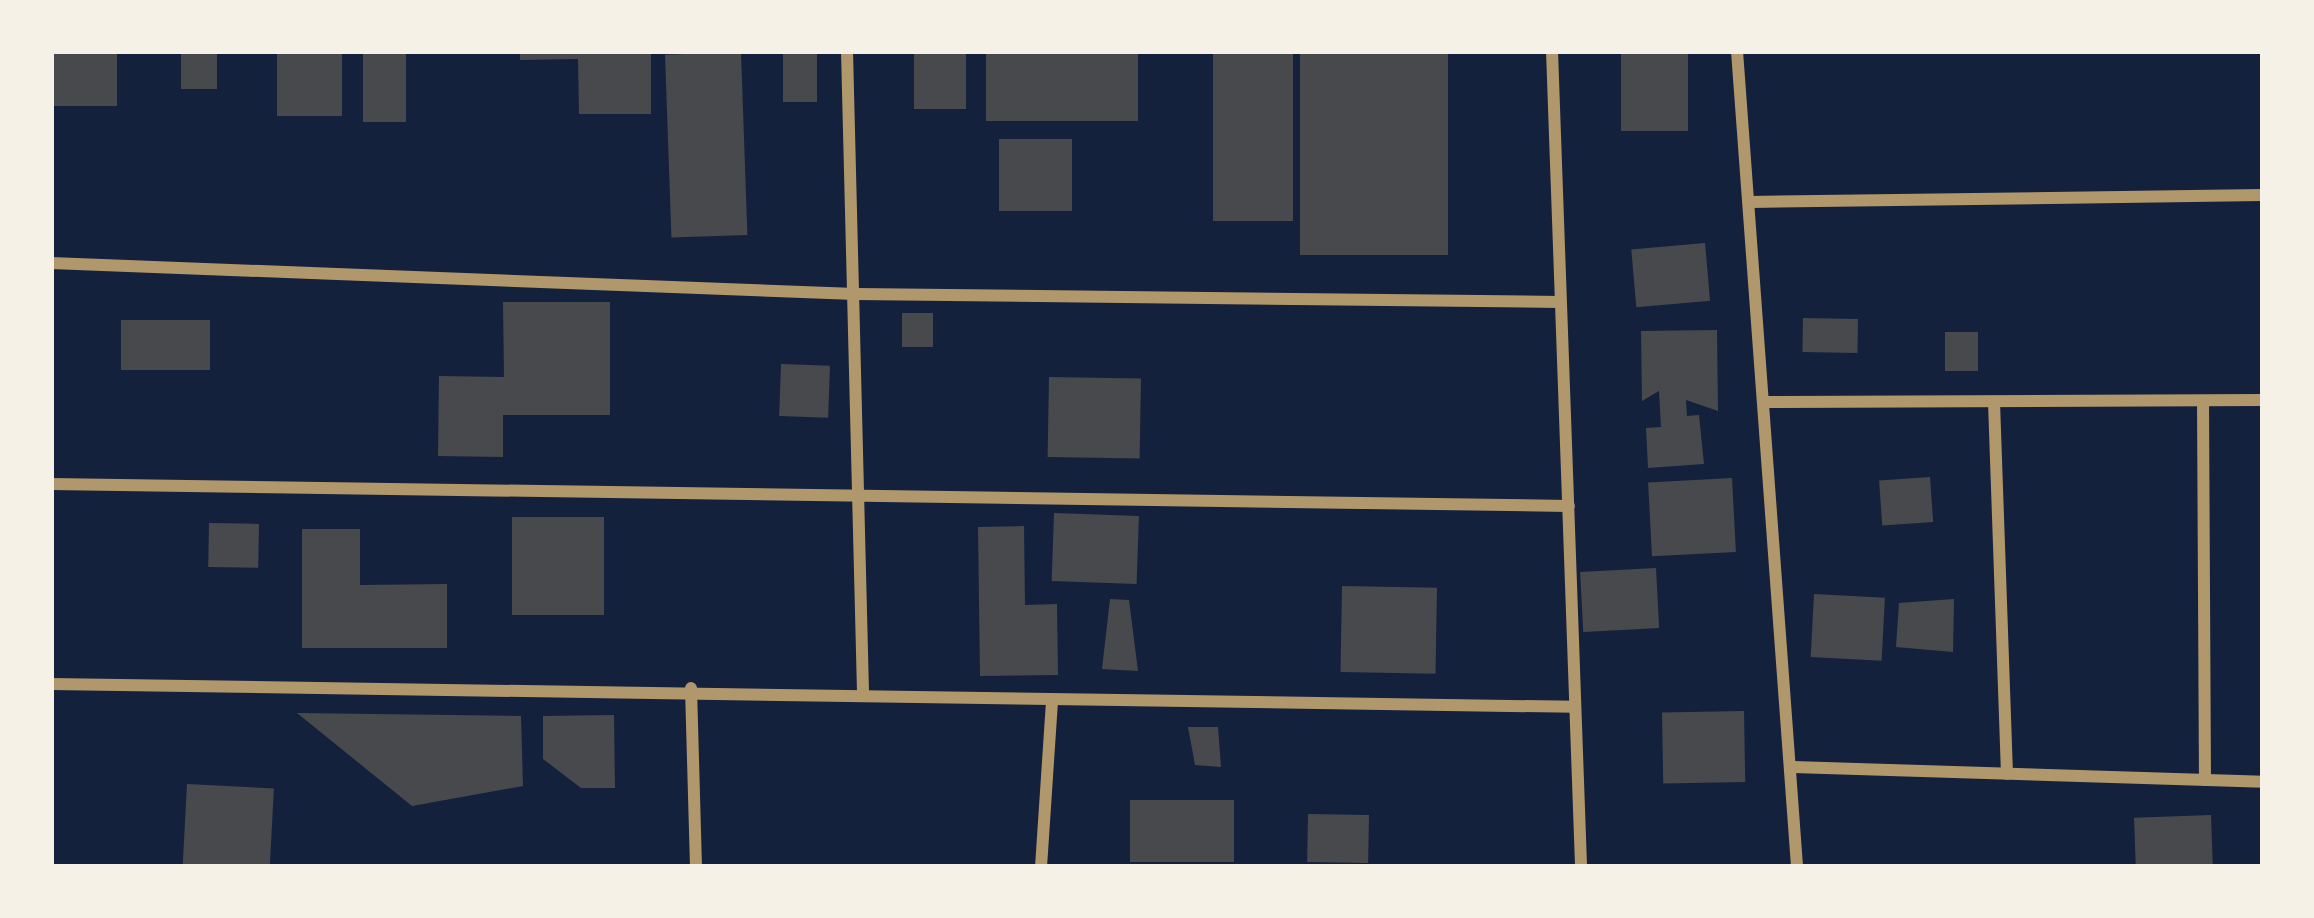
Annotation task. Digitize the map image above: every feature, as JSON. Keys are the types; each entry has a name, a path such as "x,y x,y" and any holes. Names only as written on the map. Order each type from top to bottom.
{"street":[{"path":"847,51 866,496 863,690"},
{"path":"1552,51 1581,867"},
{"path":"1737,51 1797,867"},
{"path":"1750,202 2263,195"},
{"path":"51,263 855,294 1560,302"},
{"path":"1763,403 2263,400"},
{"path":"2204,401 2205,780"},
{"path":"1994,402 2007,774"},
{"path":"51,484 1569,506"},
{"path":"51,683 863,690 1052,703 1575,706"},
{"path":"691,688 695,867"},
{"path":"1041,867 1052,703"},
{"path":"1793,767 2263,782"}],"building":[{"path":"51,51 117,51 117,106 51,106"},
{"path":"181,51 217,51 217,89 181,89"},
{"path":"277,51 342,51 342,116 277,116"},
{"path":"363,51 406,51 406,122 363,122"},
{"path":"520,51 651,51 651,114 579,114 578,59 520,60"},
{"path":"783,51 817,51 817,102 783,102"},
{"path":"914,51 966,51 966,109 914,109"},
{"path":"986,51 1138,51 1138,121 986,121"},
{"path":"1213,51 1293,51 1293,221 1213,221"},
{"path":"1300,51 1448,51 1448,255 1300,255"},
{"path":"1621,51 1688,51 1688,131 1621,131"},
{"path":"741,52 747,235 671,238 665,55"},
{"path":"999,139 1072,139 1072,211 999,211"},
{"path":"1705,243 1710,301 1636,307 1631,249"},
{"path":"503,302 610,302 610,415 503,415 503,457 438,456 439,376 504,377"},
{"path":"902,313 933,313 933,347 902,347"},
{"path":"1803,318 1858,319 1857,353 1802,352"},
{"path":"121,320 210,320 210,370 121,370"},
{"path":"1717,330 1718,411 1686,400 1687,416 1699,415 1704,464 1648,468 1646,428 1661,427 1659,391 1642,401 1641,331"},
{"path":"1945,332 1978,332 1978,371 1945,371"},
{"path":"781,364 830,366 828,418 779,416"},
{"path":"1049,377 1141,379 1140,459 1048,457"},
{"path":"1930,477 1933,522 1882,525 1879,481"},
{"path":"1732,478 1736,552 1652,556 1648,482"},
{"path":"1054,513 1139,516 1137,584 1052,581"},
{"path":"512,517 604,517 604,615 512,615"},
{"path":"209,523 259,524 258,568 208,567"},
{"path":"1024,526 1025,605 1057,604 1058,675 980,676 978,527"},
{"path":"302,529 360,529 360,585 447,584 447,648 302,648"},
{"path":"1656,568 1659,628 1583,632 1580,572"},
{"path":"1342,586 1437,588 1435,674 1340,672"},
{"path":"1814,594 1885,598 1882,661 1811,657"},
{"path":"1110,599 1129,600 1138,671 1102,669"},
{"path":"1954,599 1953,652 1896,647 1899,603"},
{"path":"1744,711 1745,782 1663,783 1662,712"},
{"path":"297,713 521,716 523,786 412,806"},
{"path":"614,715 615,788 581,788 543,759 543,716"},
{"path":"1188,727 1218,727 1221,767 1195,765"},
{"path":"187,784 274,789 270,867 183,867"},
{"path":"1130,800 1234,800 1234,862 1130,862"},
{"path":"1308,814 1369,815 1368,863 1307,862"},
{"path":"2211,815 2213,867 2136,867 2134,818"}]}
